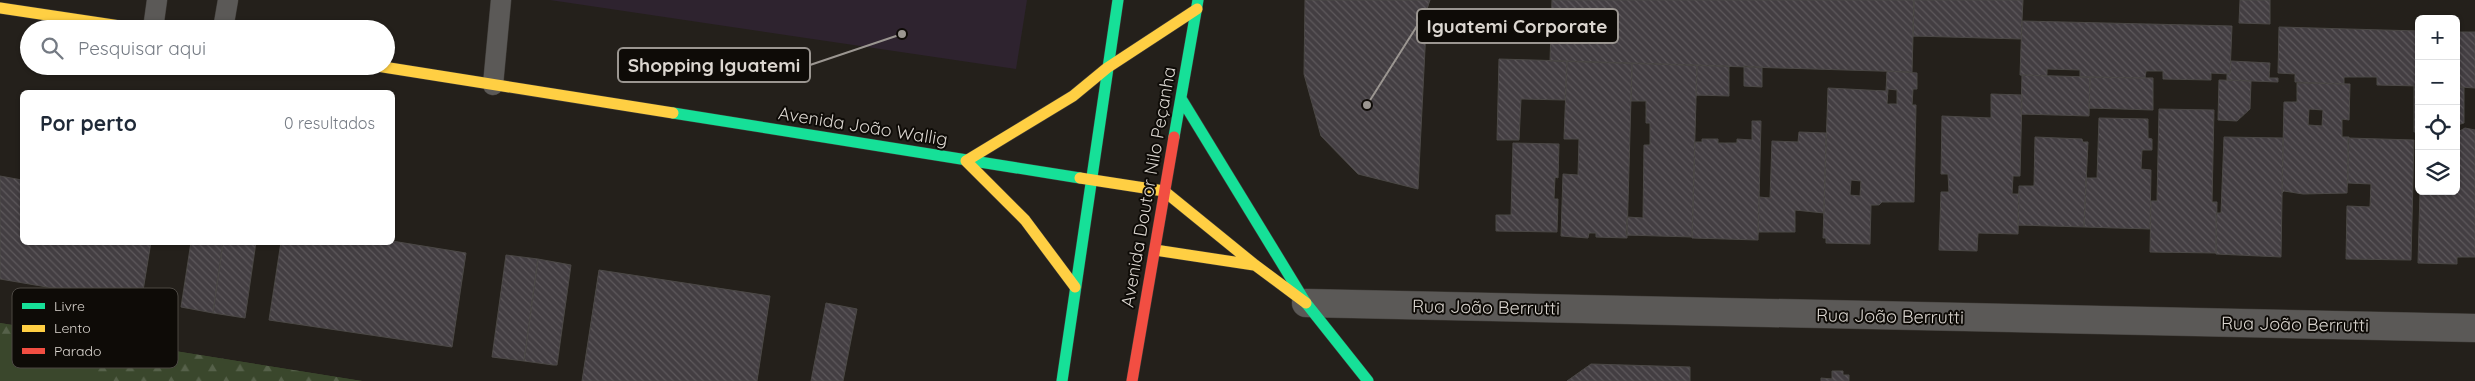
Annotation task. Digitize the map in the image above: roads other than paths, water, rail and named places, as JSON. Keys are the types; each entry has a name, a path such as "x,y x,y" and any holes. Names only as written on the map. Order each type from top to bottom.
{"main road":[{"path":"1062,381 1118,0"},
{"path":"1075,287 1049,248 996,188 966,161 1035,121 1073,96 1107,68 1198,4"},
{"name":"Avenida Doutor Nilo Peçanha","path":"1132,381 1198,4"},
{"path":"0,8 80,20"},
{"name":"Avenida João Wallig","path":"395,69 1164,191"},
{"path":"1182,100 1306,303 1368,381"},
{"path":"1164,191 1255,265 1306,303"},
{"path":"1154,250 1255,265"}],"street":[{"name":"Rua João Berrutti","path":"1306,303 2475,328"}],"lane":[{"path":"154,20 157,0"},
{"path":"225,20 228,0"},
{"path":"493,85 501,0"}],"place":[{"name":"Shopping Iguatemi","path":"902,34"},
{"name":"Iguatemi Corporate","path":"1367,105"}]}
